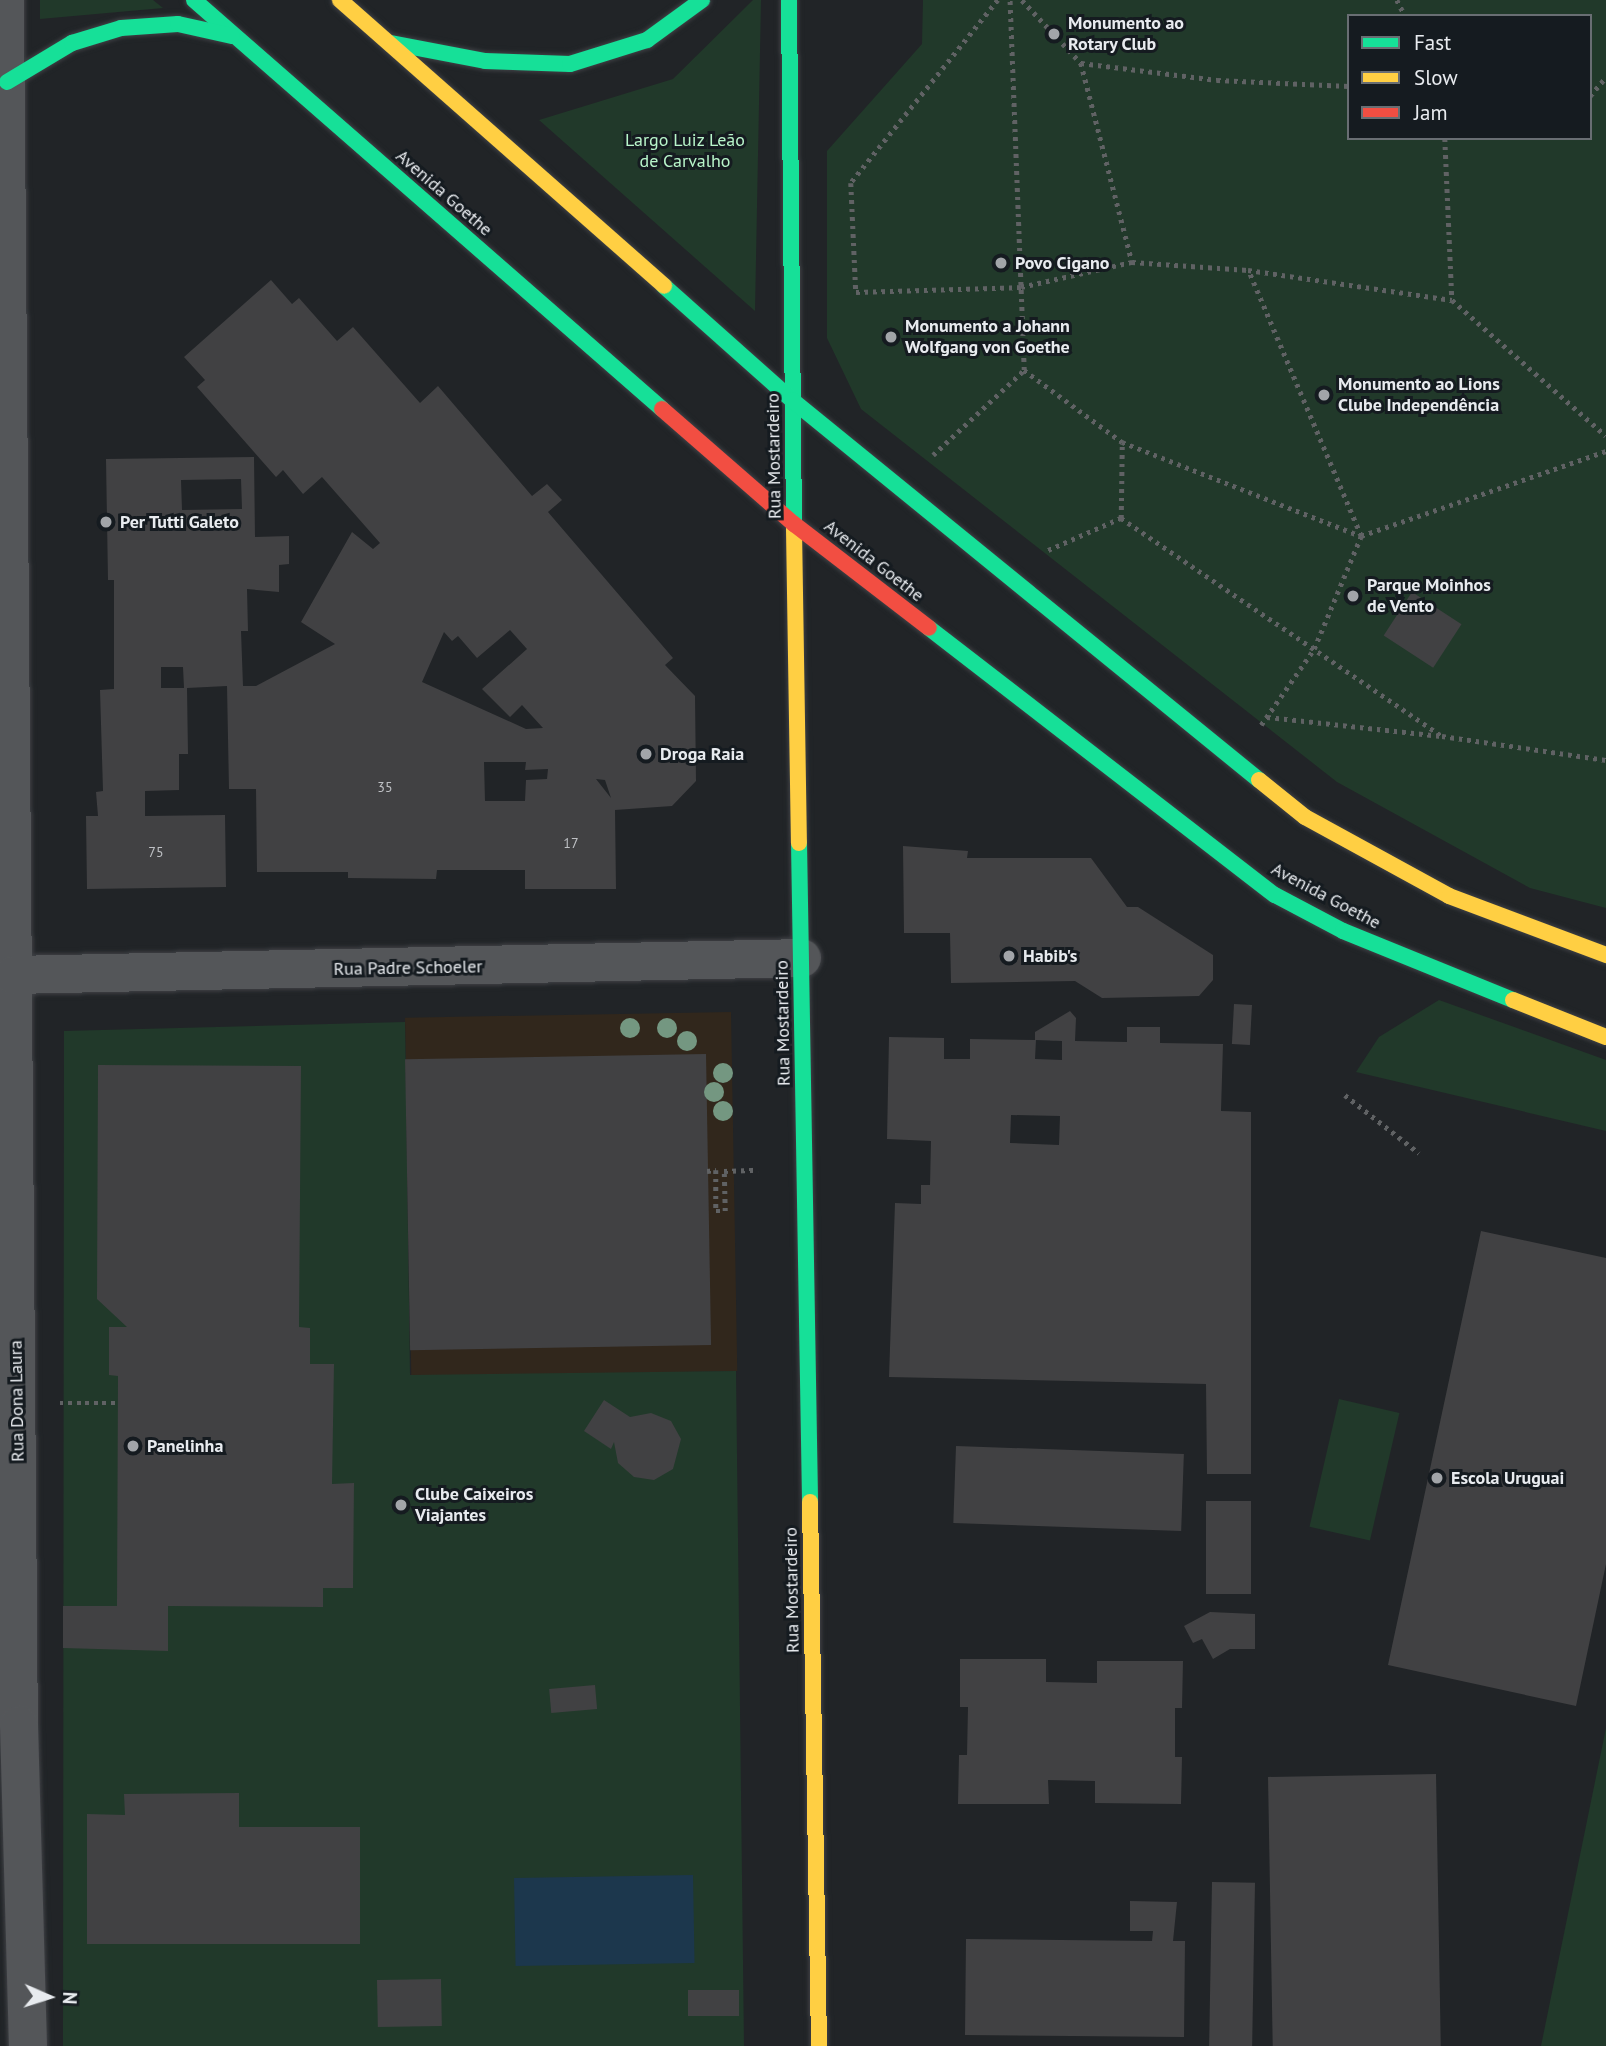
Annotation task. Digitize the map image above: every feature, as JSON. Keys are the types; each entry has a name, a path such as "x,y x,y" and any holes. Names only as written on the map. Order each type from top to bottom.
{"main road":[{"name":"Avenida Goethe","path":"194,0 794,524 1275,895 1343,930 1606,1037"},
{"path":"340,0 792,400 1306,817 1449,896 1606,955"},
{"path":"388,43 513,64 592,61 647,40 702,0"},
{"name":"Rua Mostardeiro","path":"789,0 792,400 819,2046"},
{"path":"7,82 72,43 121,28 178,24 234,36"}],"street":[{"name":"Rua Dona Laura","path":"5,0 7,82 4,447 13,975 7,1049 17,1401 10,1690 28,2046"},
{"name":"Rua Padre Schoeler","path":"13,975 802,958"}],"path":[{"path":"998,0 850,183 856,292 1021,287 1132,262 1248,270 1452,300 1606,436"},
{"path":"899,487 1024,370 1010,0"},
{"path":"1022,0 1081,63 1132,262"},
{"path":"1081,63 1217,80 1347,86"},
{"path":"1592,94 1606,77"},
{"path":"1446,140 1452,300"},
{"path":"1235,760 1314,649 1361,536 1248,270"},
{"path":"1024,370 1122,442 1361,536 1606,451"},
{"path":"1121,518 1122,442"},
{"path":"1002,571 1121,518"},
{"path":"1121,518 1442,736"},
{"path":"1267,717 1442,736 1606,760"},
{"path":"1346,1095 1419,1153"},
{"path":"707,1171 805,1169"},
{"path":"716,1170 716,1211 725,1210 724,1171"},
{"path":"17,1401 118,1403"}],"shaded area":[{"path":"731,1012 737,1371 411,1377 405,1018"}],"green space":[{"path":"40,0 153,0 163,8 40,19"},
{"name":"Largo Luiz Leão de Carvalho","path":"753,0 761,0 755,311 539,120 673,79"},
{"name":"Parque Moinhos de Vento","path":"923,0 1606,0 1606,908 1530,888 1337,782 861,409 827,338 827,151 922,44"},
{"path":"1439,1000 1606,1060 1606,1131 1356,1072 1379,1037"},
{"name":"Clube Caixeiros Viajantes","path":"405,1022 410,1375 736,1371 744,2046 63,2046 64,1031"},
{"path":"1339,1399 1399,1413 1370,1541 1310,1527"},
{"path":"1606,1728 1606,2046 1541,2046"}],"water":[{"path":"693,1875 695,1963 516,1966 514,1878"}],"building":[{"path":"271,280 292,304 299,298 337,341 353,327 420,403 438,386 532,496 547,484 562,500 548,512 673,658 665,665 695,696 696,781 672,806 615,810 616,889 525,889 525,870 437,870 436,879 348,878 348,872 257,872 256,789 229,789 227,686 187,688 188,754 179,754 179,790 145,791 145,816 225,815 226,887 87,889 86,816 98,816 96,792 103,791 100,690 114,689 114,580 108,580 106,459 254,457 255,537 289,536 289,564 279,565 279,592 247,589 248,631 241,631 243,686 256,686 335,644 301,622 352,532 373,549 380,543 322,477 303,494 283,470 276,477 197,387 205,380 184,357","holes":["241,479 242,509 182,510 181,480","510,630 527,649 482,689 510,717 522,705 543,728 526,729 422,682 444,632 452,641 458,636 477,658","161,667 183,667 184,688 161,688","484,762 526,762 525,770 548,769 547,779 526,780 525,801 485,801","596,779 605,780 611,798"]},
{"path":"1412,592 1461,624 1433,668 1384,636"},
{"path":"903,846 968,851 967,858 1091,858 1127,907 1138,907 1213,955 1213,980 1199,996 1102,998 1075,981 951,983 950,933 904,933"},
{"path":"1234,1004 1252,1005 1250,1045 1232,1044"},
{"path":"1070,1011 1076,1018 1075,1041 1127,1042 1127,1027 1160,1027 1160,1043 1223,1044 1221,1111 1251,1112 1251,1474 1207,1474 1206,1384 889,1377 895,1203 921,1204 921,1185 930,1185 931,1141 887,1139 889,1037 944,1038 944,1059 970,1059 970,1039 1035,1040 1035,1032","holes":["1036,1040 1062,1041 1062,1060 1035,1059","1011,1115 1060,1116 1059,1145 1010,1143"]},
{"path":"706,1054 711,1345 410,1350 405,1059"},
{"path":"98,1065 301,1066 299,1327 310,1328 310,1364 334,1364 332,1484 354,1483 353,1588 323,1588 323,1607 168,1606 168,1651 63,1648 63,1606 117,1606 118,1376 109,1375 109,1327 127,1327 97,1299"},
{"name":"Escola Uruguai","path":"1481,1231 1606,1258 1606,1564 1576,1706 1388,1665"},
{"path":"604,1400 630,1417 651,1413 671,1421 681,1439 673,1469 654,1480 634,1477 618,1463 614,1442 611,1449 584,1431"},
{"path":"956,1446 1184,1454 1181,1531 953,1523"},
{"path":"1206,1501 1251,1501 1251,1594 1206,1594"},
{"path":"1210,1612 1255,1614 1255,1649 1230,1649 1213,1659 1202,1639 1193,1643 1184,1626"},
{"path":"960,1659 1046,1659 1046,1682 1097,1683 1097,1661 1183,1661 1182,1708 1175,1708 1175,1757 1182,1757 1181,1804 1095,1803 1095,1781 1048,1780 1049,1804 958,1804 959,1755 967,1755 968,1707 960,1707"},
{"path":"595,1685 597,1709 551,1713 549,1689"},
{"path":"1436,1774 1441,2046 1273,2046 1268,1777"},
{"path":"239,1793 239,1827 360,1827 360,1944 87,1944 87,1814 125,1815 124,1794"},
{"path":"1212,1882 1255,1883 1252,2046 1209,2046"},
{"path":"1130,1901 1177,1902 1173,1941 1185,1941 1184,2037 965,2035 966,1939 1152,1941 1153,1931 1130,1931"},
{"path":"441,1979 442,2026 378,2027 377,1980"},
{"path":"688,1990 739,1990 739,2016 688,2016"}],"traffic: fast":[{"path":"194,0 662,409"},
{"path":"391,43 485,61 570,64 647,40 702,0"},
{"path":"789,0 794,529"},
{"path":"7,82 72,43 121,28 178,24 232,36"},
{"path":"664,286 792,400 1259,780"},
{"path":"929,628 1275,895 1343,931 1513,1000"},
{"path":"799,843 810,1502"}],"traffic: slow":[{"path":"340,0 664,286"},
{"path":"794,529 799,843"},
{"path":"1259,780 1305,817 1449,896 1606,955"},
{"path":"1513,1000 1606,1037"},
{"path":"810,1502 819,2046"}],"traffic: jam":[{"path":"662,409 794,524 929,628"}],"place":[{"name":"Monumento ao Rotary Club","path":"1054,34"},
{"name":"Povo Cigano","path":"1001,263"},
{"name":"Monumento a Johann Wolfgang von Goethe","path":"891,337"},
{"name":"Monumento ao Lions Clube Independência","path":"1324,395"},
{"name":"Per Tutti Galeto","path":"106,522"},
{"name":"Parque Moinhos de Vento","path":"1353,596"},
{"name":"Droga Raia","path":"646,754"},
{"name":"Habib's","path":"1009,956"},
{"name":"Panelinha","path":"133,1446"},
{"name":"Escola Uruguai","path":"1437,1478"},
{"name":"Clube Caixeiros Viajantes","path":"401,1505"}]}
